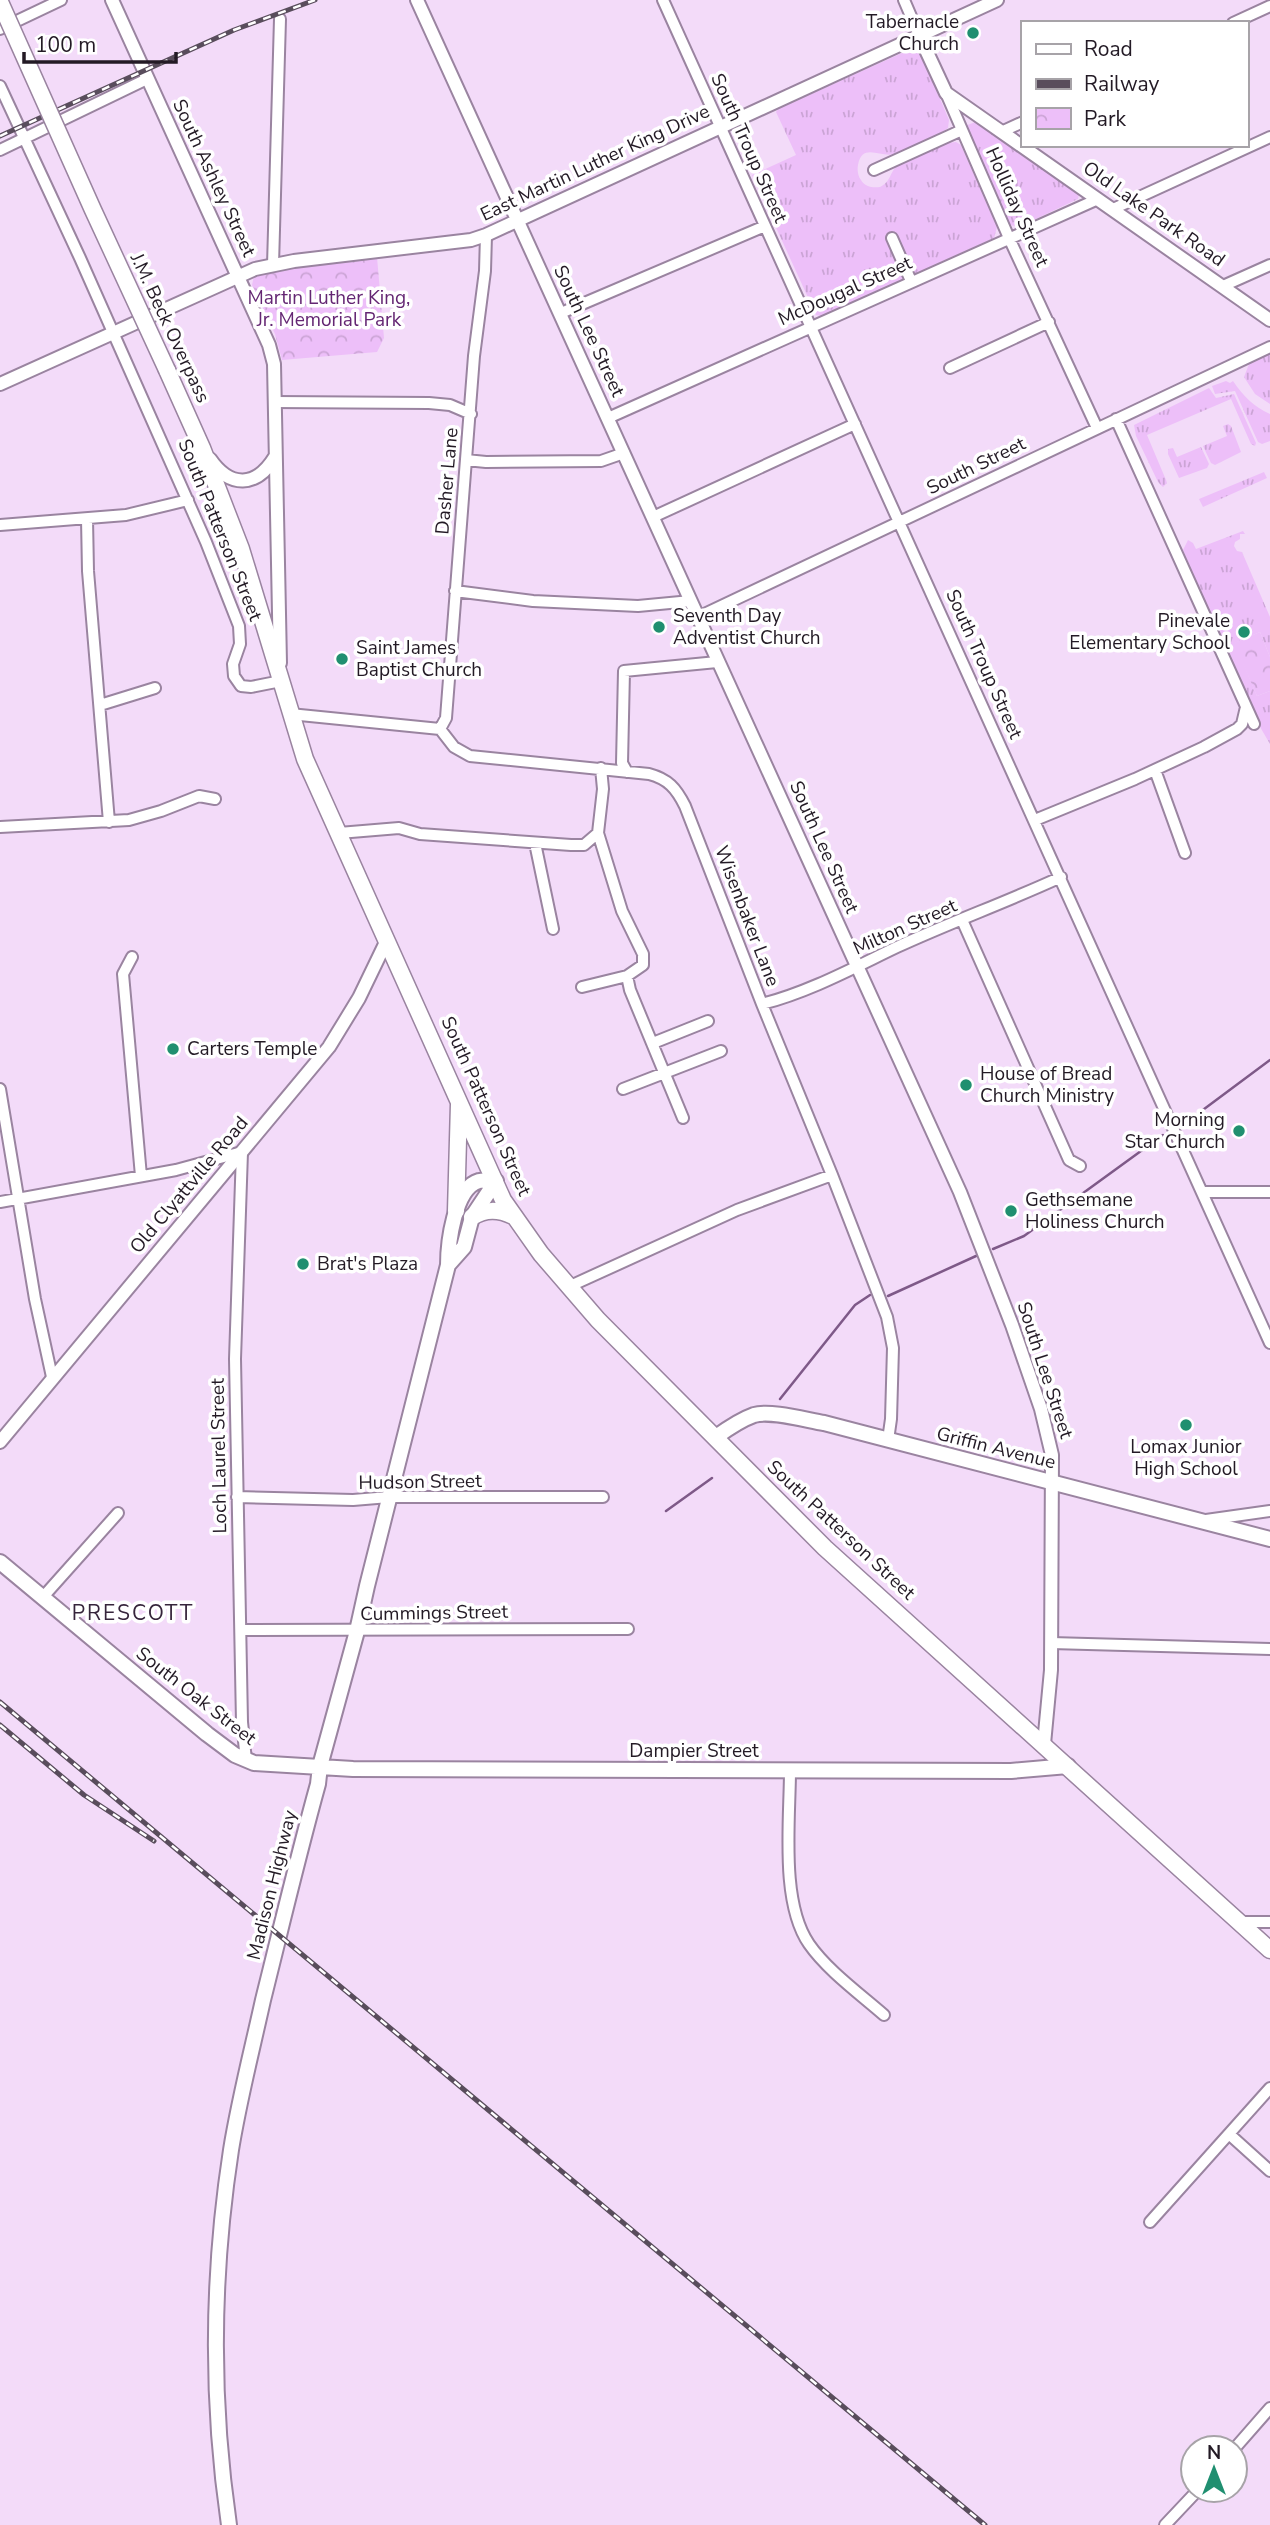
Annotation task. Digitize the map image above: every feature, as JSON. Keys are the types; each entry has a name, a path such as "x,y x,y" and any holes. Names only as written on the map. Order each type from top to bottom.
{"main road":[{"name":"J.M. Beck Overpass","path":"0,2 202,448 241,549 281,681"},
{"name":"South Patterson Street","path":"281,681 305,759 503,1200 568,1287 825,1548 1270,1950"},
{"path":"456,1211 459,1098"},
{"name":"Madison Highway","path":"229,2525 219,2431 217,2332 227,2181 237,2116 318,1784 320,1766 357,1631 448,1265 448,1246 456,1211 469,1188 480,1181 496,1181"},
{"name":"Madison Highway","path":"448,1265 464,1247 472,1217 496,1181"},
{"path":"472,1217 483,1211 504,1212 513,1216"},
{"name":"Griffin Avenue","path":"716,1437 755,1415 765,1414 824,1423 1270,1539"},
{"name":"South Oak Street","path":"0,1562 207,1734 246,1760 261,1764 320,1766"},
{"name":"Dampier Street","path":"320,1766 353,1769 507,1770 1011,1770 1068,1766"}],"street":[{"path":"0,29 61,0"},
{"name":"South Ashley Street","path":"112,0 270,345 274,364 281,681"},
{"name":"South Lee Street","path":"417,0 960,1192 997,1284 1041,1409 1052,1455 1051,1643 1044,1744"},
{"name":"South Troup Street","path":"663,0 1270,1343"},
{"name":"Holliday Street","path":"904,0 1009,238 1097,428"},
{"name":"East Martin Luther King Drive","path":"0,384 237,275 273,265 471,240 486,235 997,0"},
{"path":"1237,21 1270,5"},
{"path":"273,265 280,19"},
{"path":"0,150 147,79"},
{"name":"South Patterson Street","path":"0,86 188,500 239,626 240,643 233,664 234,676 241,686 251,687 281,681"},
{"name":"Old Lake Park Road","path":"946,93 1021,146"},
{"path":"1001,132 1021,123"},
{"path":"874,170 962,130"},
{"path":"1249,147 1270,137"},
{"name":"Old Lake Park Road","path":"1023,147 1270,320"},
{"path":"1113,209 1248,147"},
{"name":"McDougal Street","path":"608,418 1098,199"},
{"path":"561,313 765,226"},
{"name":"Dasher Lane","path":"440,729 446,718 486,235"},
{"path":"892,238 911,281"},
{"path":"1223,286 1270,265"},
{"path":"950,368 1049,322"},
{"name":"South Street","path":"698,617 1270,347"},
{"path":"274,402 429,403 450,405 471,414"},
{"path":"1116,419 1254,724"},
{"path":"653,517 855,424"},
{"path":"202,448 217,470 231,479 238,480 255,479 262,475 275,457"},
{"path":"466,460 601,461 624,453"},
{"path":"0,525 126,515 188,500"},
{"path":"87,519 88,570 109,822"},
{"path":"455,591 533,601 638,606 691,601"},
{"path":"627,772 622,763 624,671 718,662"},
{"path":"100,705 155,688"},
{"path":"1035,821 1155,770 1237,729 1242,724 1246,707"},
{"path":"290,714 440,729"},
{"name":"Wisenbaker Lane","path":"440,729 454,747 470,756 659,776 678,792 883,1306 892,1340 893,1385 888,1440"},
{"path":"582,987 627,976 643,965 643,954 622,911 598,833 603,789 601,768"},
{"path":"1155,770 1185,853"},
{"path":"0,827 143,818 199,796 215,799"},
{"path":"339,833 399,828 420,834 584,845 598,833"},
{"path":"535,843 552,929"},
{"name":"Milton Street","path":"762,1003 858,968 896,948 1061,877"},
{"path":"962,920 1069,1160 1080,1166"},
{"name":"Old Clyattville Road","path":"0,1442 329,1047 359,998 387,940"},
{"path":"132,957 122,974 141,1176"},
{"path":"627,976 630,990 683,1118"},
{"path":"653,1043 708,1021"},
{"path":"623,1089 721,1051"},
{"path":"0,1089 35,1299 52,1377"},
{"path":"0,1202 176,1170 242,1152"},
{"name":"Loch Laurel Street","path":"242,1152 235,1304 242,1722 246,1760"},
{"path":"568,1287 737,1210 832,1175"},
{"path":"1202,1192 1270,1192"},
{"name":"Hudson Street","path":"237,1497 340,1500 389,1497 603,1497"},
{"path":"1203,1521 1270,1511"},
{"path":"43,1597 118,1513"},
{"name":"Cummings Street","path":"241,1630 628,1629"},
{"path":"1051,1643 1270,1649"},
{"path":"790,1770 790,1888 799,1924 809,1944 821,1958 884,2015"},
{"path":"1240,1922 1270,1922"},
{"path":"1150,2222 1270,2088"},
{"path":"1229,2134 1270,2171"},
{"path":"1247,2434 1270,2408"},
{"path":"1166,2525 1185,2504"}],"green space":[{"path":"913,48 920,51 949,120 948,128 922,143 894,154 863,154 858,165 859,177 867,186 880,187 898,165 947,143 956,142 961,145 997,227 994,238 821,316 816,315 752,175 796,155 776,112 778,109"},
{"path":"978,121 1079,194 1078,199 1019,227 1010,225 965,126"},
{"name":"Martin Luther King, Jr. Memorial Park","path":"377,257 384,338 377,352 282,360 275,334 252,285 254,276 288,268"},
{"path":"1270,353 1270,404 1255,394 1244,377 1249,364"},
{"path":"1233,381 1249,400 1270,414 1270,441 1262,444 1258,442 1235,391 1215,394 1212,386"},
{"path":"1209,388 1216,398 1234,394 1255,446 1251,444 1231,399 1147,435 1167,483 1163,487 1136,436 1134,425"},
{"path":"1228,424 1241,452 1215,465 1211,463 1203,446 1227,436 1223,426"},
{"path":"1201,447 1209,464 1207,468 1179,478 1168,449 1173,448 1177,457"},
{"path":"1264,472 1267,478 1203,507 1199,499"},
{"path":"1243,531 1245,534 1240,534 1240,539 1234,546 1237,551 1242,552 1270,617 1270,657 1260,632 1235,643 1257,696 1270,691 1270,744 1256,720 1183,550 1188,540 1196,549"},
{"path":"1260,632 1270,657 1270,691 1257,696 1234,643"}],"waterway":[{"path":"1188,1121 1270,1060"},
{"path":"993,1249 1024,1236 1163,1135"},
{"path":"888,1296 976,1256"},
{"path":"780,1399 855,1305 870,1295"},
{"path":"666,1511 712,1478"}],"railway":[{"path":"0,136 234,30 315,0"},
{"path":"0,1702 985,2525"},
{"path":"0,1725 84,1795 154,1841"}],"place":[{"name":"Tabernacle Church","path":"973,33"},
{"name":"Seventh Day Adventist Church","path":"659,627"},
{"name":"Pinevale Elementary School","path":"1244,632"},
{"name":"Saint James Baptist Church","path":"342,659"},
{"name":"Carters Temple","path":"173,1049"},
{"name":"House of Bread Church Ministry","path":"966,1085"},
{"name":"Morning Star Church","path":"1239,1131"},
{"name":"Gethsemane Holiness Church","path":"1011,1211"},
{"name":"Brat's Plaza","path":"303,1264"},
{"name":"Lomax Junior High School","path":"1186,1425"}],"district":[{"name":"PRESCOTT","path":"133,1613"}]}
